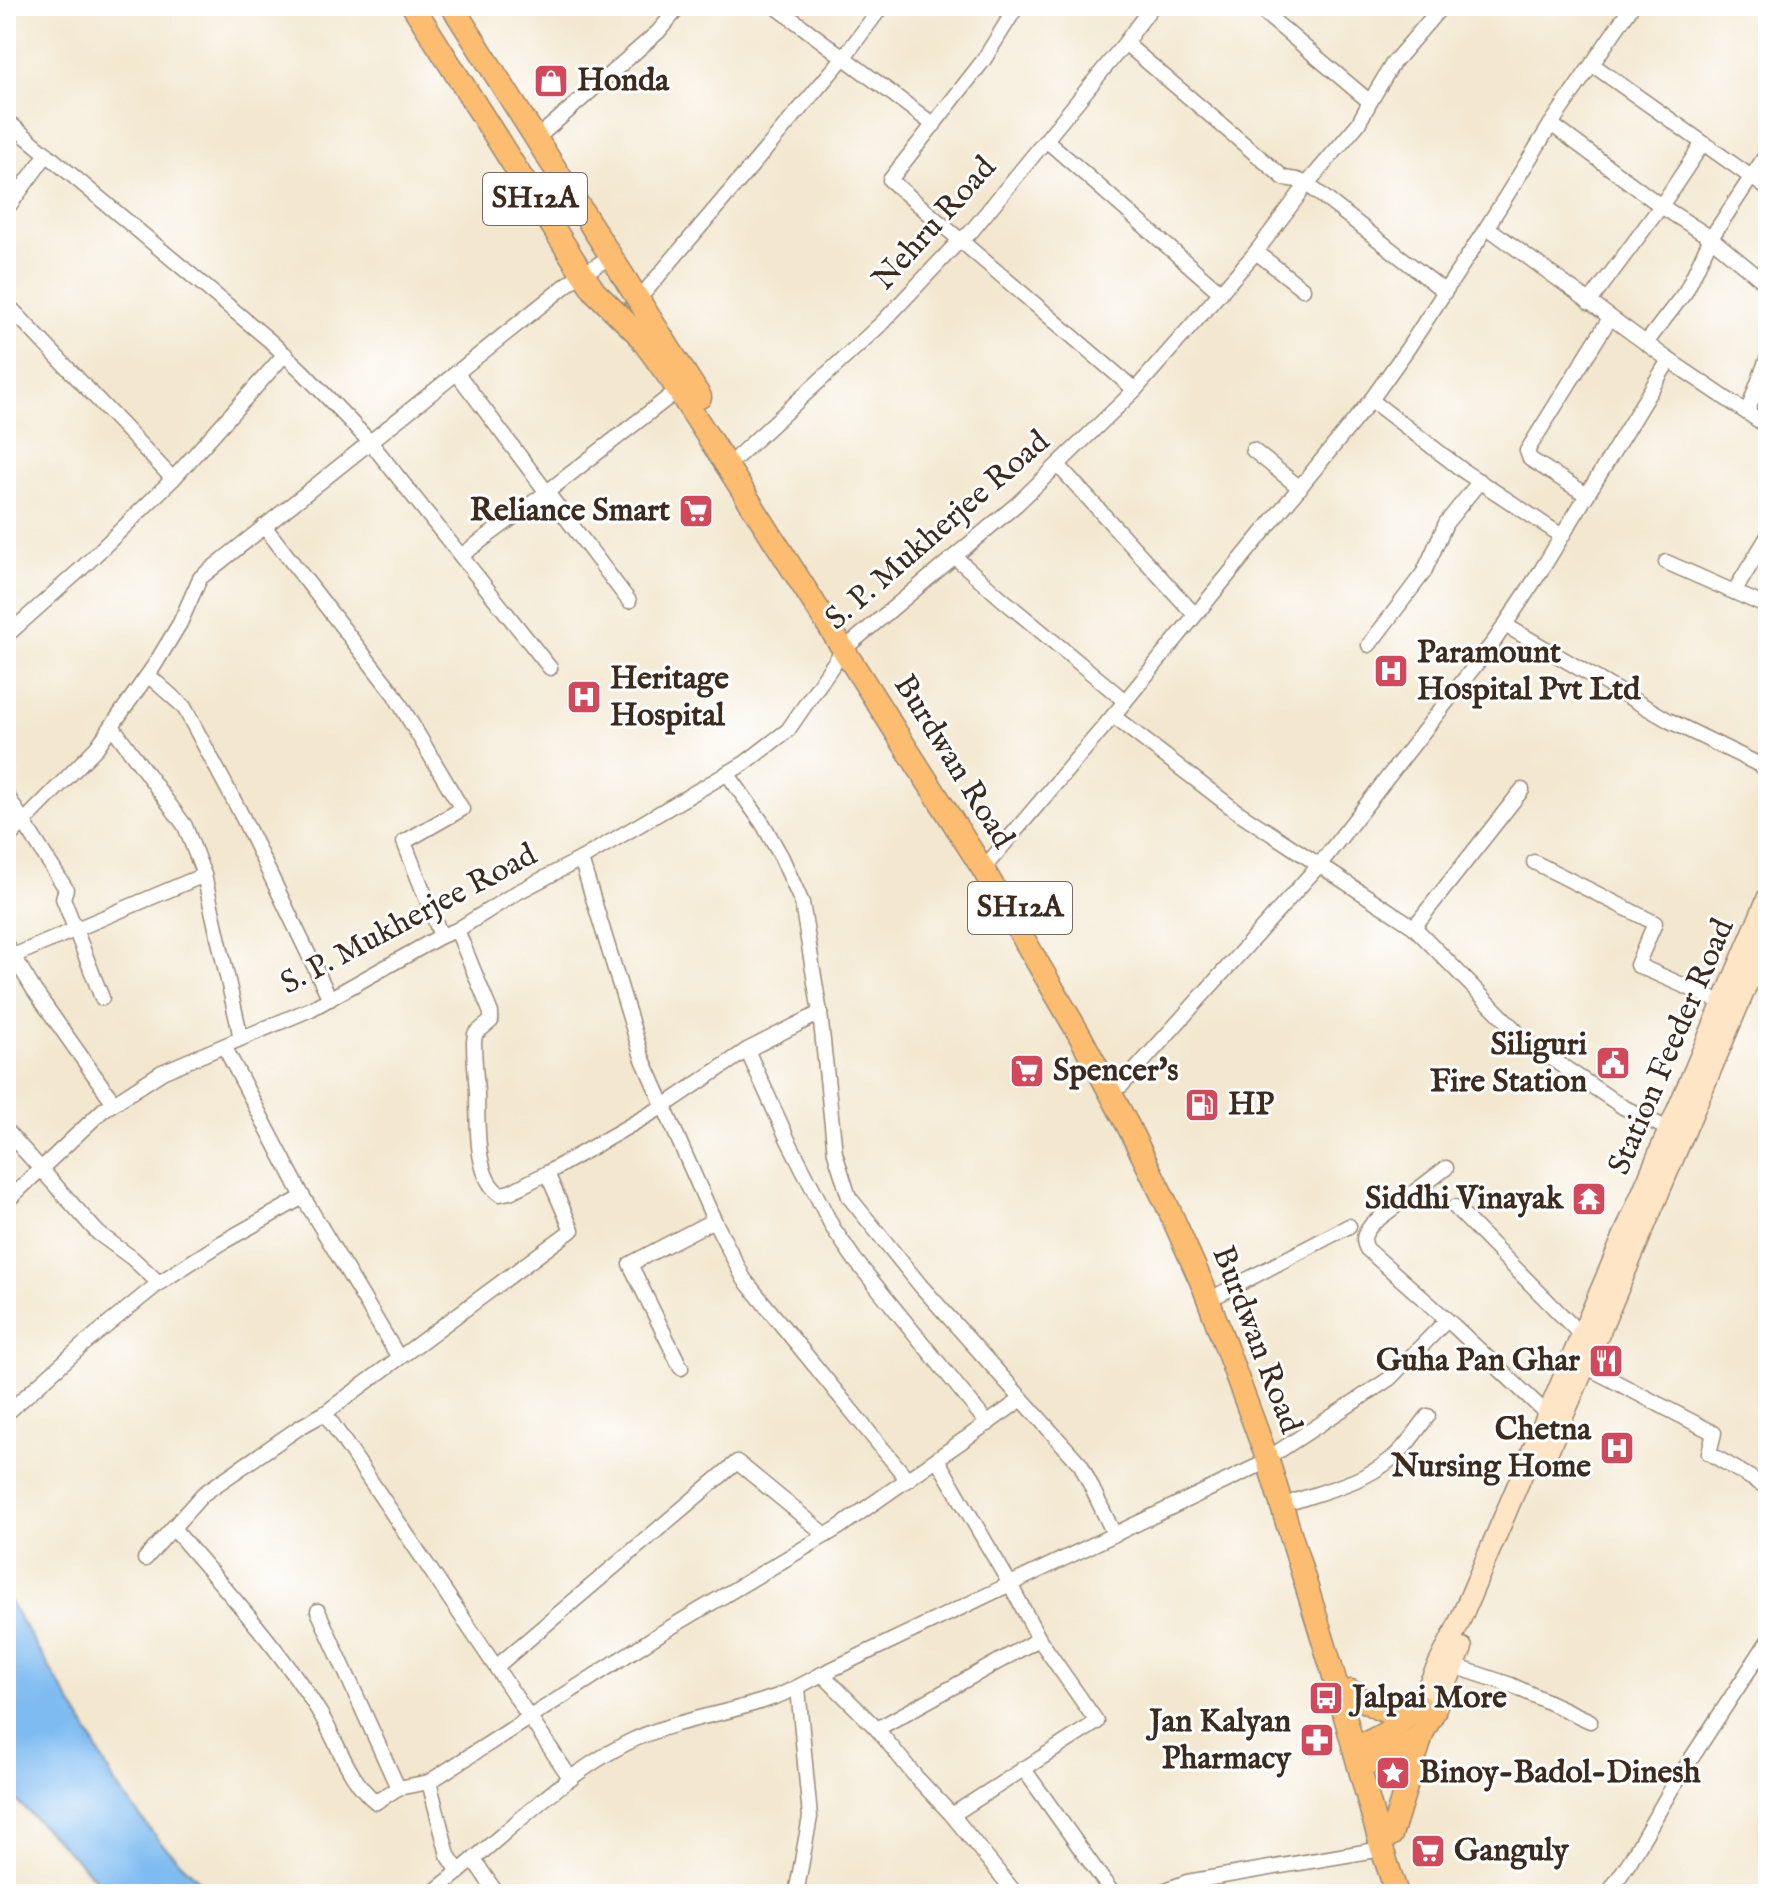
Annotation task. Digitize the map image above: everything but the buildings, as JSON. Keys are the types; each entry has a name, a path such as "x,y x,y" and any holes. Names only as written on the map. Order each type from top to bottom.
{"main road":[{"name":"Burdwan Road","path":"413,6 595,292 638,334 732,462"},
{"name":"Burdwan Road","path":"452,6 612,256 732,462 1077,1002 1122,1085 1185,1212 1220,1294 1273,1456 1301,1564 1362,1754 1387,1842 1397,1894"},
{"name":"Burdwan Road","path":"987,865 1166,1203 1295,1501 1351,1691 1362,1754"},
{"path":"1351,1691 1378,1710 1400,1715 1422,1715"},
{"path":"1362,1754 1386,1735 1422,1715"},
{"path":"1387,1842 1422,1715"},
{"name":"Burdwan Road","path":"1387,1842 1411,1894"}],"street":[{"path":"537,138 658,32 680,6"},
{"path":"775,6 934,125"},
{"path":"638,300 844,57 882,6"},
{"path":"1017,6 983,61 890,180 1135,390"},
{"name":"Nehru Road","path":"732,462 881,324 970,233 1152,6"},
{"path":"1256,6 1370,102"},
{"name":"S. P. Mukherjee Road","path":"6,1202 103,1110 162,1072 330,999 457,930 516,893 581,859 745,763 788,730 848,646 1017,504 1135,390 1256,252 1307,184 1358,124 1393,63 1442,6"},
{"path":"987,865 1371,400 1632,6"},
{"path":"1125,43 1284,178 1307,184 1444,291"},
{"path":"1593,65 1768,189"},
{"path":"6,120 285,354 371,443 550,668"},
{"path":"1551,124 1661,206 1711,238 1768,285"},
{"path":"1046,140 1221,293"},
{"path":"1589,303 1703,143"},
{"path":"1646,343 1686,291 1711,238 1768,152"},
{"path":"6,210 47,154"},
{"path":"1487,227 1669,360 1768,427"},
{"path":"1256,252 1303,289"},
{"path":"6,840 97,747 180,623 200,578 582,273 612,256"},
{"path":"6,303 173,479"},
{"path":"1587,495 1530,459 1527,451 1610,318"},
{"path":"6,635 81,569 173,479 285,354"},
{"path":"1747,413 1768,356"},
{"path":"1122,1085 1320,864 1505,625 1669,360"},
{"path":"456,372 629,601"},
{"path":"462,555 678,390"},
{"path":"1371,400 1465,472 1562,536"},
{"path":"1253,450 1300,488"},
{"path":"1058,465 1195,615"},
{"path":"1369,645 1424,572 1446,523 1480,481"},
{"path":"264,526 394,694 462,809 404,842 441,936"},
{"path":"1734,592 1768,536"},
{"path":"955,557 1125,701"},
{"path":"1666,562 1768,607"},
{"path":"1505,625 1668,720 1768,769"},
{"path":"148,675 184,707 241,814 330,999"},
{"path":"1113,716 1235,810 1414,927 1523,1038 1623,1107 1676,1133"},
{"path":"112,726 185,826 204,875 241,1038"},
{"path":"727,773 776,846 802,903 820,1013 835,1153 849,1197 920,1285 1081,1465 1114,1534"},
{"path":"1414,927 1522,790"},
{"path":"6,794 66,889 63,898 102,998"},
{"path":"581,859 642,1057 714,1220 744,1279 908,1480"},
{"path":"1534,862 1655,923 1637,965 1723,1003"},
{"path":"114,1103 34,990 10,950 76,930 204,875"},
{"name":"Station Feeder Road","path":"1422,1715 1454,1666 1585,1366 1723,1003 1768,897"},
{"path":"457,930 491,1013 491,1021 475,1034 474,1042 479,1144 482,1164 494,1190 500,1194 547,1173 664,1106 747,1050 820,1013"},
{"name":"Station Feeder Road","path":"1422,1715 1582,1336 1768,935"},
{"path":"224,1046 303,1197 399,1358"},
{"path":"747,1050 833,1228 855,1260 988,1424"},
{"path":"6,1130 98,1233 159,1283"},
{"path":"1446,1168 1372,1224 1363,1242 1377,1259 1548,1415"},
{"path":"145,1559 203,1494 325,1413 572,1230 547,1173"},
{"path":"7,1413 159,1283 303,1197"},
{"path":"1455,1207 1582,1336"},
{"path":"681,1368 630,1264 714,1220"},
{"path":"1220,1294 1349,1226"},
{"path":"436,1890 571,1779 626,1743 663,1728 798,1688 1273,1456 1389,1379 1447,1320"},
{"path":"1585,1366 1714,1433 1709,1453 1768,1488"},
{"path":"173,1528 268,1640 321,1715 348,1768 367,1795 376,1802 398,1788 429,1782 661,1633 826,1535 1022,1399"},
{"path":"325,1413 571,1779"},
{"path":"1295,1501 1377,1470 1392,1459 1428,1416"},
{"path":"937,1459 1039,1639 1097,1722 952,1815"},
{"path":"496,1667 737,1462 826,1535"},
{"path":"318,1611 398,1788"},
{"path":"877,1729 1039,1639"},
{"path":"1608,1894 1672,1788 1768,1641"},
{"path":"1454,1666 1511,1685 1590,1721"},
{"path":"822,1674 877,1729 1016,1894"},
{"path":"796,1894 810,1817 798,1688"},
{"path":"1023,1768 1113,1894"},
{"path":"429,1782 448,1855 459,1872"},
{"path":"1155,1894 1187,1882 1387,1842"},
{"path":"474,1860 497,1894"}],"water":[{"path":"6,1596 86,1728 115,1784 160,1842 213,1894 111,1894 6,1790"}],"place":[{"name":"Honda","path":"551,81"},
{"name":"Reliance Smart","path":"696,511"},
{"name":"Paramount Hospital Pvt Ltd","path":"1391,671"},
{"name":"Heritage Hospital","path":"584,697"},
{"name":"Siliguri Fire Station","path":"1613,1063"},
{"name":"Spencer's","path":"1027,1071"},
{"name":"HP","path":"1202,1105"},
{"name":"Siddhi Vinayak","path":"1589,1199"},
{"name":"Guha Pan Ghar","path":"1606,1361"},
{"name":"Chetna Nursing Home","path":"1617,1448"},
{"name":"Jalpai More","path":"1326,1698"},
{"name":"Jan Kalyan Pharmacy","path":"1317,1740"},
{"name":"Binoy-Badol-Dinesh","path":"1393,1773"},
{"name":"Ganguly","path":"1428,1851"}]}
